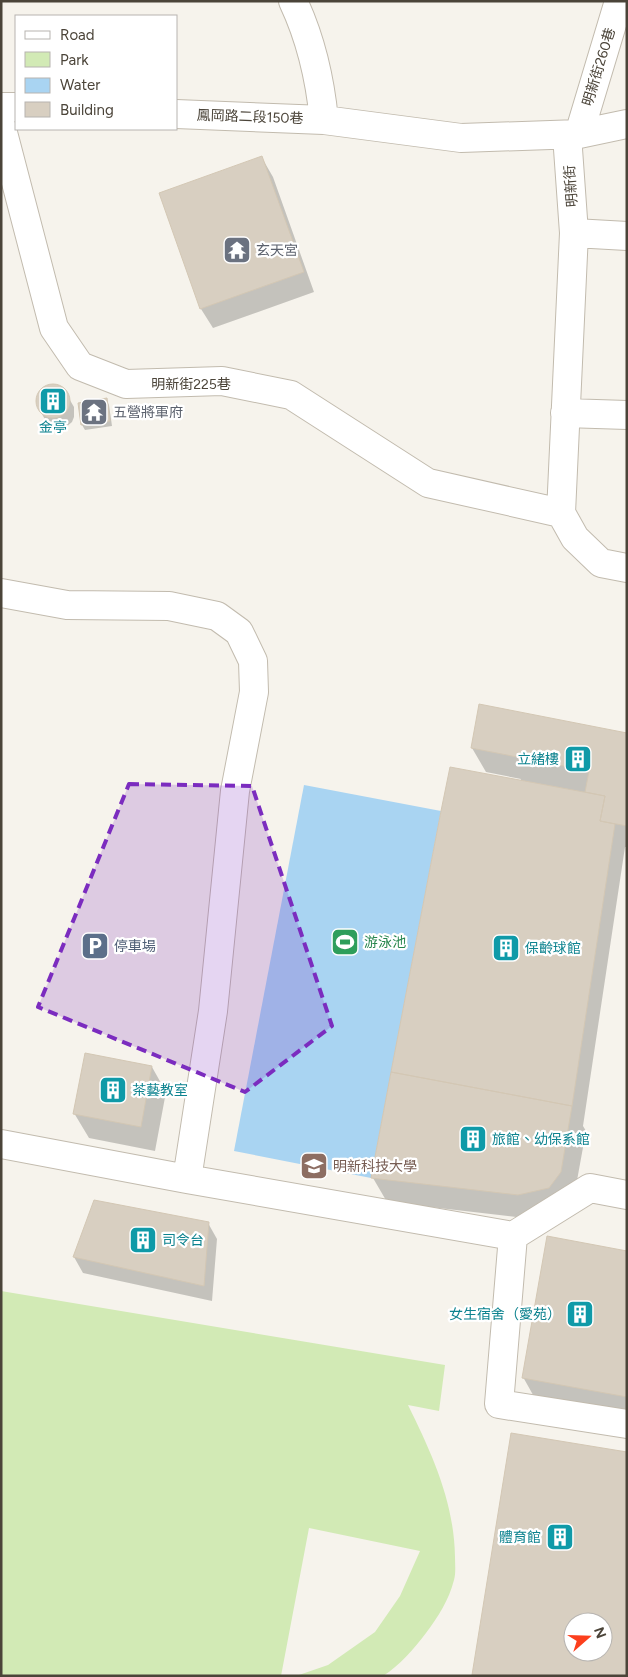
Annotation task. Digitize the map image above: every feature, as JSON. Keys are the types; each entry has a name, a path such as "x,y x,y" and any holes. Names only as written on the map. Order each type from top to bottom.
{"street":[{"path":"293,1 302,21 320,82 324,120 461,138 573,134 627,124"},
{"name":"明新街260巷","path":"573,134 619,1"},
{"path":"1,107 15,107"},
{"name":"鳳岡路二段150巷","path":"178,114 324,120"},
{"name":"明新街225巷","path":"1,124 54,328 80,366 126,384 222,381 291,395 428,484 561,513"},
{"name":"明新街","path":"561,513 574,233 573,134"},
{"path":"574,233 627,236"},
{"path":"565,413 627,415"},
{"path":"561,513 575,538 601,563 627,568"},
{"path":"1,593 67,605 169,606 217,616 239,632 253,662 254,692 235,791 213,1011 187,1179"},
{"path":"1,1144 187,1179 513,1236 590,1188 627,1194"},
{"path":"513,1236 499,1404 627,1424"}],"highlighted area":[{"path":"129,784 252,786 332,1026 245,1092 38,1007"}],"green space":[{"path":"1,1291 445,1365 439,1411 408,1405 433,1460 446,1497 454,1536 455,1574 443,1608 411,1651 383,1676 296,1676 328,1665 375,1632 400,1596 420,1551 309,1528 281,1676 1,1675"}],"water":[{"name":"游泳池","path":"304,785 441,811 371,1178 234,1151"}],"building":[{"name":"玄天宮","path":"262,156 304,272 200,309 159,193"},
{"name":"金亭","path":"53,384 65,389 70,401 65,413 53,418 41,413 36,401 41,389"},
{"name":"五營將軍府","path":"107,398 110,421 81,425 78,403"},
{"name":"立緒樓","path":"479,704 627,733 627,826 600,821 605,796 585,792 589,771 471,748"},
{"name":"保齡球館","path":"450,767 605,796 600,821 615,824 572,1106 391,1072"},
{"name":"茶藝教室","path":"85,1053 152,1066 141,1127 73,1114"},
{"name":"旅館、幼保系館","path":"391,1072 572,1106 561,1172 549,1188 518,1195 371,1178"},
{"name":"司令台","path":"94,1200 209,1222 204,1286 73,1257"},
{"name":"女生宿舍（愛苑）","path":"547,1236 627,1251 627,1397 522,1378"},
{"name":"體育館","path":"511,1433 627,1452 627,1676 472,1675"}],"place":[{"name":"玄天宮","path":"237,250"},
{"name":"金亭","path":"53,401"},
{"name":"五營將軍府","path":"94,412"},
{"name":"立緒樓","path":"578,759"},
{"name":"游泳池","path":"345,942"},
{"name":"停車場","path":"95,946"},
{"name":"保齡球館","path":"506,948"},
{"name":"茶藝教室","path":"113,1090"},
{"name":"旅館、幼保系館","path":"473,1139"},
{"name":"明新科技大學","path":"314,1166"},
{"name":"司令台","path":"143,1240"},
{"name":"女生宿舍（愛苑）","path":"580,1314"},
{"name":"體育館","path":"560,1537"}]}
